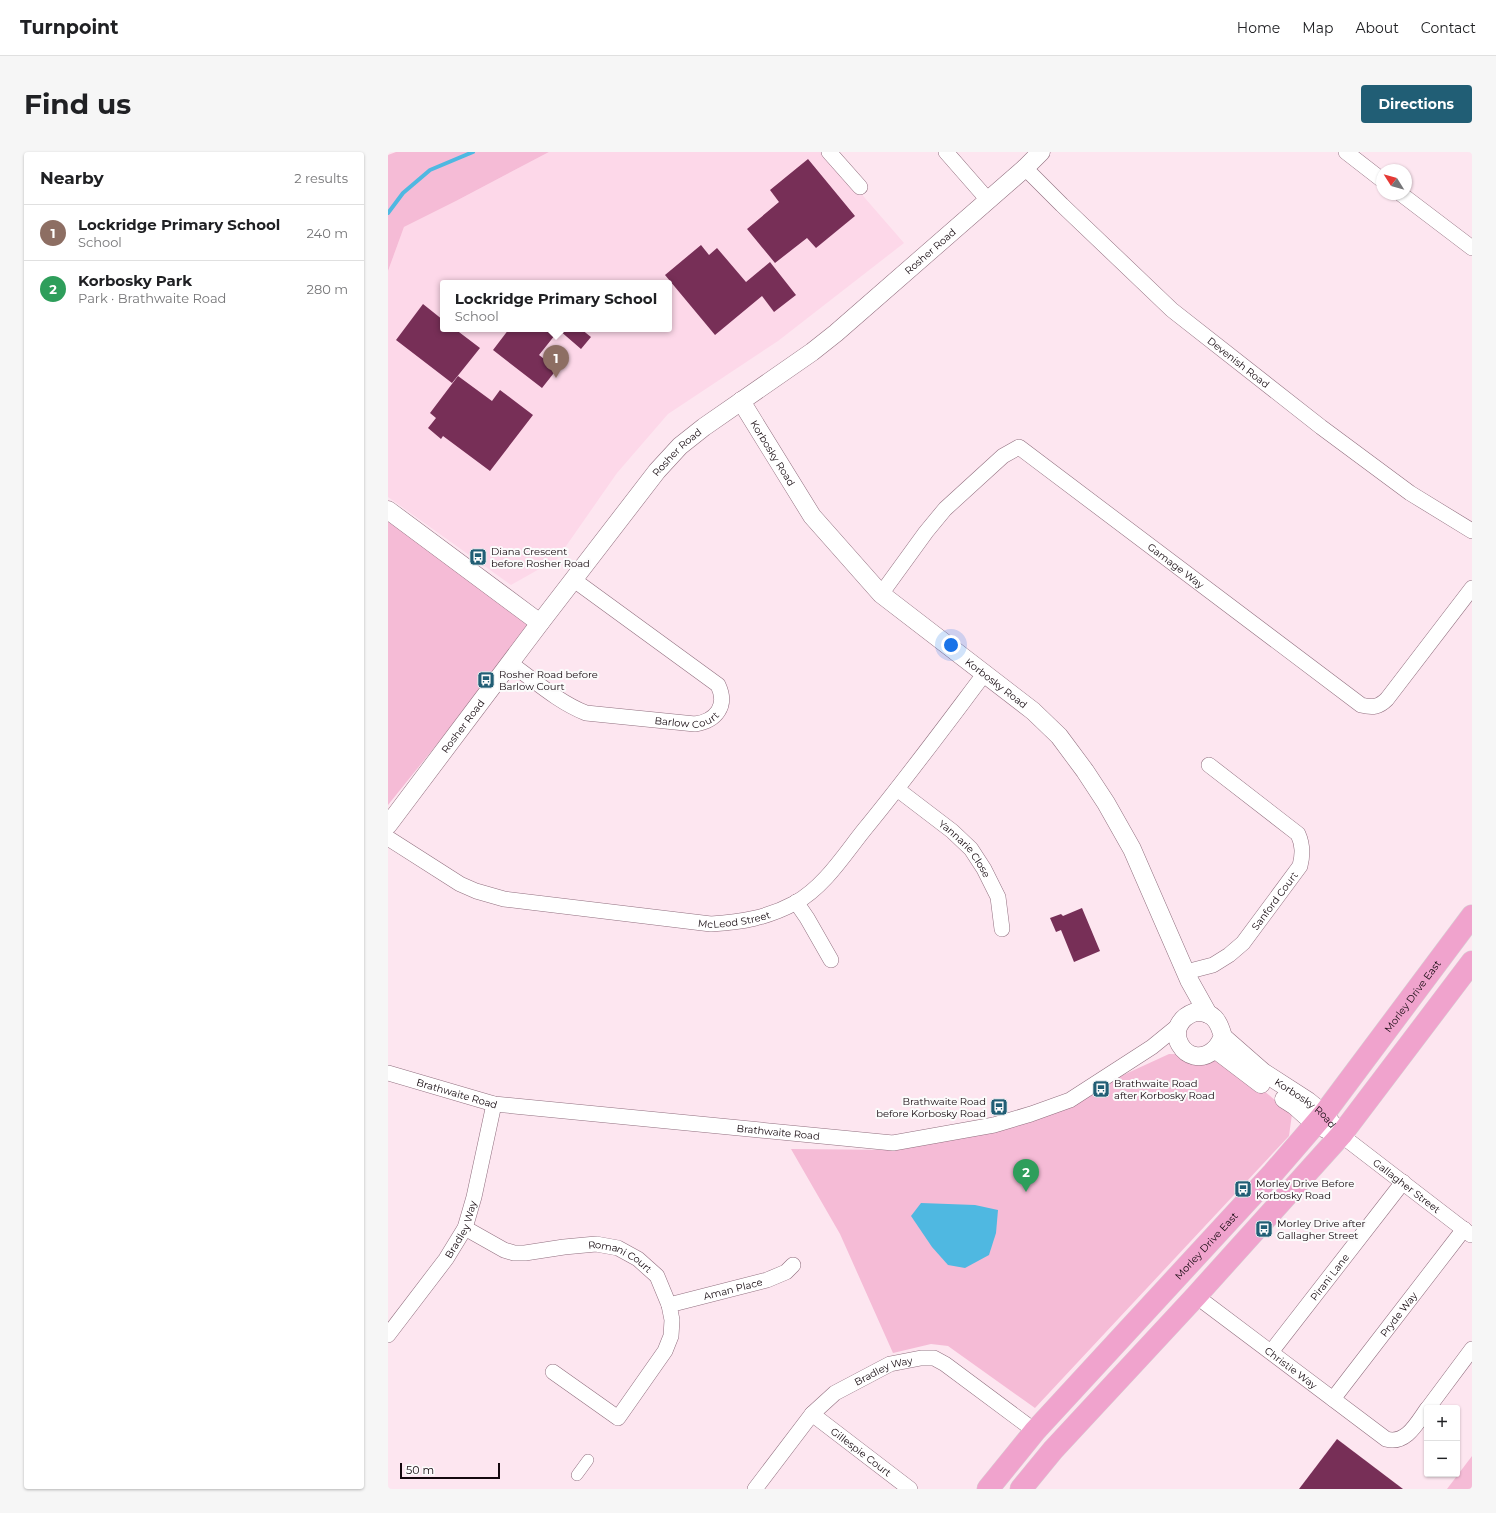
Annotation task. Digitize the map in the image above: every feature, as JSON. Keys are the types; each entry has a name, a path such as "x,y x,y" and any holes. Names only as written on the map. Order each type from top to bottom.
{"main road":[{"name":"Morley Drive East","path":"988,1489 1035,1431 1273,1173 1319,1119 1472,916"},
{"path":"1021,1489 1053,1450 1196,1296 1341,1135 1472,962"}],"street":[{"path":"828,152 860,187"},
{"path":"946,152 988,200"},
{"name":"Rosher Road","path":"388,825 657,471 680,446 704,427 812,352 836,333 1025,168 1040,152"},
{"path":"1346,152 1376,175"},
{"name":"Devenish Road","path":"1025,168 1172,310 1321,427 1410,493 1472,531"},
{"path":"1409,200 1472,248"},
{"name":"Korbosky Road","path":"741,402 812,516 881,594 1033,711 1059,736 1106,803 1132,849 1188,976 1208,1014"},
{"name":"Gamage Way","path":"881,594 926,532 945,510 1003,456 1019,447 1361,705 1376,706 1388,698 1472,588"},
{"path":"388,510 540,623"},
{"name":"Barlow Court","path":"510,663 562,701 586,713 695,724 705,723 712,719 718,712 721,703 721,692 718,685 574,580"},
{"name":"McLeod Street","path":"388,838 460,884 476,891 504,899 711,924 741,922 761,918 796,902 817,886 835,867 897,789 985,673"},
{"name":"Sanford Court","path":"1188,976 1213,965 1229,955 1243,943 1300,866 1303,856 1302,842 1298,834 1209,765"},
{"name":"Yannarie Close","path":"897,789 952,831 971,849 984,869 998,897 1002,929"},
{"path":"796,902 831,960"},
{"path":"1181,1022 1188,1014 1195,1012 1202,1012 1214,1017 1218,1023 1219,1043 1210,1053 1203,1056 1190,1054 1179,1045 1177,1031 1181,1022 1188,976"},
{"name":"Brathwaite Road","path":"388,1073 494,1104 893,1143 994,1125 1070,1100 1152,1047 1181,1022"},
{"name":"Korbosky Road","path":"1219,1043 1242,1071 1295,1106 1319,1119 1341,1135"},
{"name":"Brathwaite Road","path":"1152,1047 1179,1045"},
{"name":"Bradley Way","path":"388,1335 446,1259 465,1228 474,1197 494,1104"},
{"name":"Gallagher Street","path":"1341,1135 1468,1232"},
{"name":"Pirani Lane","path":"1271,1352 1402,1182"},
{"name":"Romani Court","path":"465,1228 504,1250 514,1253 525,1253 564,1246 596,1244 618,1248 638,1258 657,1276 669,1305 672,1320 671,1336 665,1351 618,1418 553,1372"},
{"name":"Pryde Way","path":"1333,1399 1468,1232"},
{"name":"Aman Place","path":"669,1305 767,1280 786,1272 793,1265"},
{"name":"Christie Way","path":"1196,1296 1386,1439 1394,1441 1402,1439 1424,1412"},
{"path":"1429,1405 1472,1349"},
{"name":"Bradley Way","path":"755,1489 812,1414 835,1393 890,1364 921,1358 934,1358 945,1364 1035,1431"},
{"name":"Gillespie Court","path":"812,1414 910,1489"},
{"path":"577,1475 588,1460"}],"shaded area":[{"path":"396,152 549,152 404,227 388,271 388,155"},
{"path":"549,152 825,152 904,243 778,341 668,414 617,473 557,559 511,585 388,497 388,271 404,227"},
{"path":"388,509 537,620 388,805"},
{"path":"1169,1054 1220,1055 1292,1114 1289,1136 1035,1408 948,1346 931,1344 893,1353 840,1234 791,1149 893,1150 1021,1122"},
{"path":"1472,1456 1472,1489 1447,1489 1456,1477 1460,1477 1460,1472"}],"water":[{"path":"921,1203 975,1205 998,1210 996,1233 989,1255 965,1268 948,1265 932,1247 911,1216"}],"building":[{"path":"808,159 855,216 816,248 807,238 775,263 747,229 779,202 770,190"},
{"path":"701,245 709,255 717,248 746,282 770,262 796,295 774,312 762,296 715,335 672,283 672,280 669,280 665,275"},
{"path":"423,304 440,318 440,332 459,332 480,348 452,383 396,340"},
{"path":"507,332 557,332 539,355 557,369 542,388 493,350"},
{"path":"561,332 585,332 591,337 581,349"},
{"path":"458,376 492,401 500,390 533,415 490,471 443,436 441,439 428,428 436,418 430,413"},
{"path":"1082,908 1100,951 1074,962 1061,930 1056,932 1050,918 1061,914 1063,916"},
{"path":"1337,1439 1403,1489 1299,1489"}],"waterway":[{"path":"388,213 403,193 430,170 473,152"}],"place":[{"name":"Lockridge Primary School","path":"556,378"},
{"name":"Diana Crescent before Rosher Road","path":"478,557"},
{"name":"Rosher Road before Barlow Court","path":"486,680"},
{"name":"Brathwaite Road after Korbosky Road","path":"1101,1089"},
{"name":"Brathwaite Road before Korbosky Road","path":"999,1107"},
{"name":"Morley Drive Before Korbosky Road","path":"1243,1189"},
{"name":"Korbosky Park","path":"1026,1192"},
{"name":"Morley Drive after Gallagher Street","path":"1264,1229"}]}
